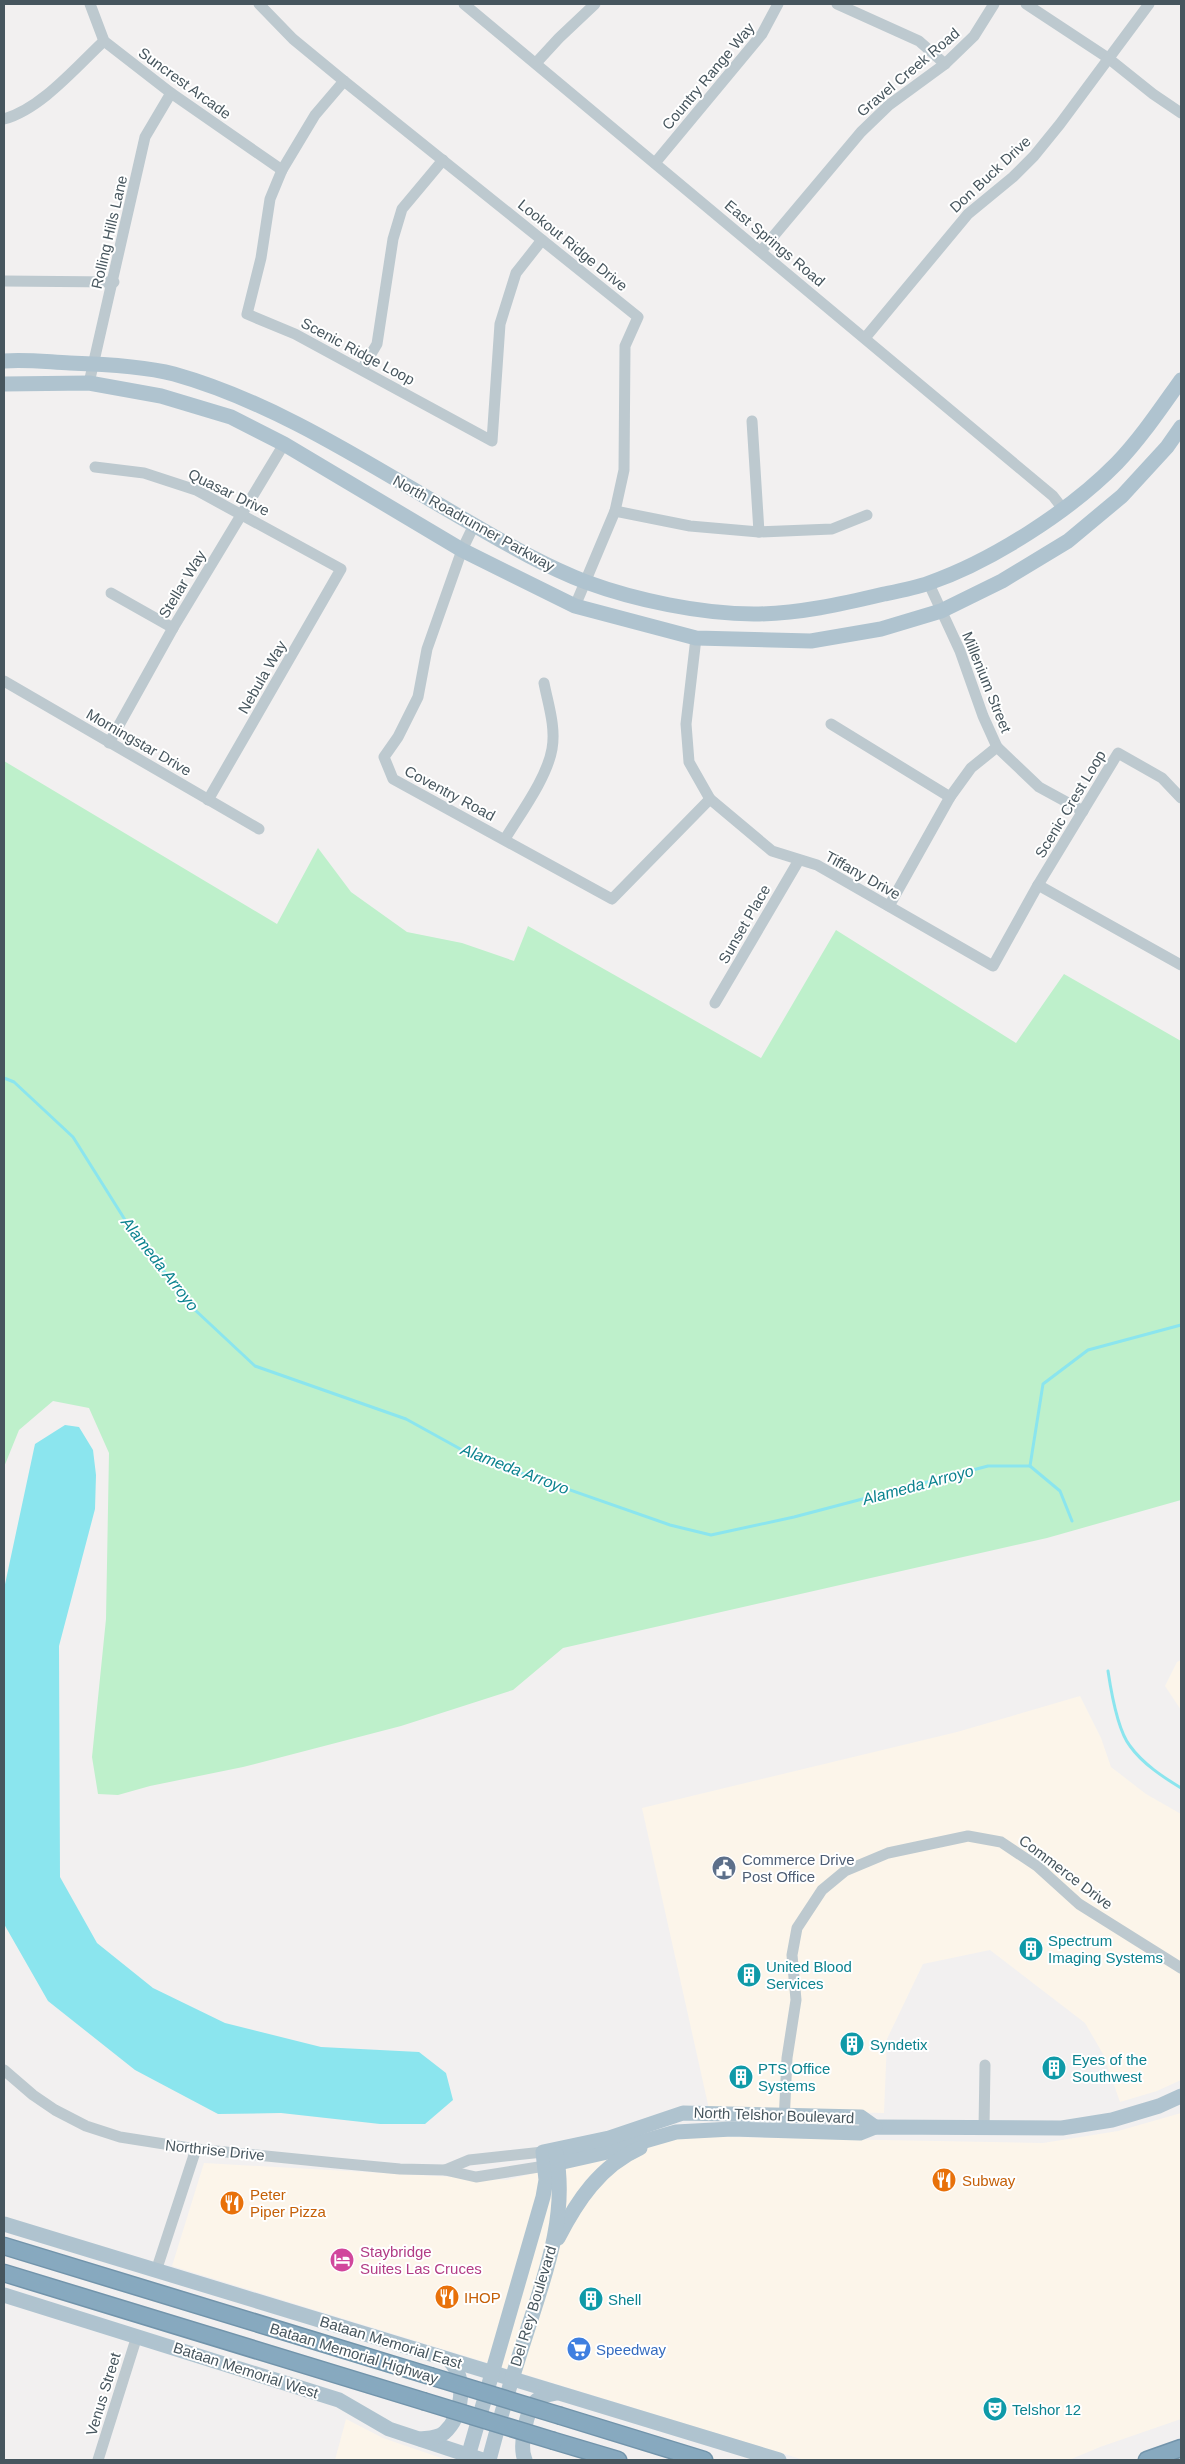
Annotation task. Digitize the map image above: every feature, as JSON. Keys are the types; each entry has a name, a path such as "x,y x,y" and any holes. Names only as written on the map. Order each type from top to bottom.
{"highway":[{"name":"Bataan Memorial Highway","path":"4,2246 704,2460"},
{"name":"Bataan Memorial Highway","path":"4,2273 618,2460"},
{"path":"1147,2460 1181,2448"}],"main road":[{"name":"North Roadrunner Parkway","path":"4,362 93,364 170,373 221,389 293,422 523,553 586,582 632,596 700,609 753,614 804,610 847,603 928,584 984,559 1081,496 1118,462 1157,414 1181,380"},
{"name":"North Roadrunner Parkway","path":"4,384 89,384 161,396 231,418 284,444 462,550 575,606 696,638 811,641 881,629 941,611 1002,581 1068,541 1122,496 1167,447 1181,427"},
{"name":"North Telshor Boulevard","path":"550,2158 683,2113 784,2122 860,2133 875,2127 1062,2128 1112,2120 1159,2106 1181,2096"},
{"name":"North Telshor Boulevard","path":"550,2158 676,2132 784,2122"},
{"path":"552,2250 575,2205 593,2182 613,2164 636,2149 676,2132"},
{"name":"Del Rey Boulevard","path":"489,2460 552,2250 560,2178 550,2158"},
{"name":"Del Rey Boulevard","path":"473,2459 494,2373 544,2197 550,2158"},
{"name":"Bataan Memorial East","path":"4,2224 779,2460"},
{"path":"527,2261 546,2269"},
{"name":"Bataan Memorial West","path":"4,2295 339,2400 389,2428 473,2459"},
{"path":"421,2439 436,2437 444,2432 454,2419 462,2390 460,2376 450,2361"},
{"path":"525,2460 522,2453 522,2440 533,2405 543,2396 556,2393"}],"street":[{"path":"4,119 14,116 48,93 104,40 90,4"},
{"name":"Lookout Ridge Drive","path":"258,4 293,39 638,317 625,346 624,470 615,511 575,606"},
{"name":"East Springs Road","path":"464,4 1053,496 1063,509"},
{"path":"536,64 559,38 595,4"},
{"name":"Country Range Way","path":"655,163 762,34 778,4"},
{"path":"837,4 919,41 945,64"},
{"name":"Gravel Creek Road","path":"761,251 860,132 889,105 945,64 974,36 994,4"},
{"path":"1026,4 1108,58 1153,94 1181,113"},
{"name":"Don Buck Drive","path":"865,338 968,214 1034,156 1149,4"},
{"name":"Suncrest Arcade","path":"104,40 171,93 282,170"},
{"name":"Scenic Ridge Loop","path":"344,81 315,115 282,170 270,199 261,258 247,314 294,334 492,441 500,324 516,273 542,240"},
{"name":"Rolling Hills Lane","path":"89,384 114,282 145,137 171,93"},
{"path":"362,370 377,344 393,239 402,209 443,160"},
{"path":"4,281 114,282"},
{"path":"752,421 759,532"},
{"name":"Stellar Way","path":"109,743 173,628 284,444"},
{"name":"Quasar Drive","path":"95,467 144,474 188,487 242,513 341,569"},
{"path":"615,511 690,526 759,532 832,529 867,515"},
{"name":"Coventry Road","path":"474,525 462,550 427,649 418,697 398,737 384,757 393,779 612,898 710,799"},
{"name":"Nebula Way","path":"208,800 341,569"},
{"name":"Millenium Street","path":"928,584 960,651 983,716 997,747 1039,787 1083,811"},
{"path":"111,593 173,628"},
{"name":"Tiffany Drive","path":"696,638 686,724 689,762 710,799 772,851 817,865 993,966 1038,886"},
{"name":"Morningstar Drive","path":"4,681 259,829"},
{"path":"505,839 541,777 552,750 553,726 544,683"},
{"path":"832,724 950,797"},
{"path":"889,906 950,797 971,768 997,747"},
{"name":"Scenic Crest Loop","path":"1038,886 1118,753 1162,778 1181,798"},
{"name":"Sunset Place","path":"715,1003 799,860"},
{"path":"1038,886 1181,965"},
{"name":"Commerce Drive","path":"784,2122 787,2058 796,2000 792,1955 797,1928 822,1890 845,1871 888,1853 968,1836 1001,1842 1036,1866 1079,1904 1181,1968"},
{"path":"984,2128 985,2066"},
{"name":"Northrise Drive","path":"4,2070 33,2095 55,2110 86,2126 120,2137 196,2149 400,2169 445,2170 476,2177 550,2158"},
{"path":"156,2270 196,2149"},
{"name":"Northrise Drive","path":"445,2170 469,2160 550,2158"},
{"name":"Venus Street","path":"98,2460 136,2336"}],"shaded area":[{"path":"1181,1660 1181,1710 1165,1686 1177,1662"},
{"path":"1080,1696 1101,1738 1111,1767 1146,1794 1181,1814 1181,2080 1157,2091 1120,2102 1103,2054 1085,2023 990,1950 923,1964 887,2039 884,2113 709,2109 642,1808 957,1732"},
{"path":"1181,2113 1181,2419 1100,2447 1069,2460 804,2460 172,2266 204,2163 507,2180 677,2136 1043,2143 1118,2131"},
{"path":"346,2419 383,2438 447,2460 335,2460"}],"green space":[{"path":"4,761 277,924 318,848 351,892 407,932 462,943 514,961 528,926 761,1058 836,930 1016,1043 1064,974 1181,1041 1181,1500 1047,1538 563,1648 513,1690 401,1726 243,1767 150,1786 118,1795 98,1794 92,1757 106,1619 109,1453 89,1408 53,1401 19,1430 4,1467"}],"water":[{"path":"65,1425 79,1427 93,1450 96,1475 95,1509 59,1646 60,1877 97,1943 153,1988 225,2023 321,2047 419,2052 446,2073 453,2100 425,2124 380,2124 281,2113 218,2114 135,2070 48,2001 4,1924 4,1589 35,1444"}],"waterway":[{"name":"Alameda Arroyo","path":"4,1078 14,1082 73,1137 132,1231 194,1309 255,1366 406,1419 473,1456 670,1525 711,1535 794,1517 988,1466 1030,1466 1060,1491 1072,1521"},
{"path":"1030,1466 1043,1384 1088,1350 1181,1325"},
{"name":"Alameda Arroyo","path":"1108,1671 1122,1731 1130,1746 1135,1753 1160,1775 1181,1788"}],"place":[{"name":"Commerce Drive Post Office","path":"724,1868"},
{"name":"Spectrum Imaging Systems","path":"1031,1949"},
{"name":"United Blood Services","path":"749,1975"},
{"name":"Syndetix","path":"852,2044"},
{"name":"Eyes of the Southwest","path":"1054,2068"},
{"name":"PTS Office Systems","path":"741,2077"},
{"name":"Subway","path":"944,2180"},
{"name":"Peter Piper Pizza","path":"232,2203"},
{"name":"Staybridge Suites Las Cruces","path":"342,2260"},
{"name":"IHOP","path":"447,2297"},
{"name":"Shell","path":"591,2299"},
{"name":"Speedway","path":"579,2349"},
{"name":"Telshor 12","path":"995,2409"}]}
